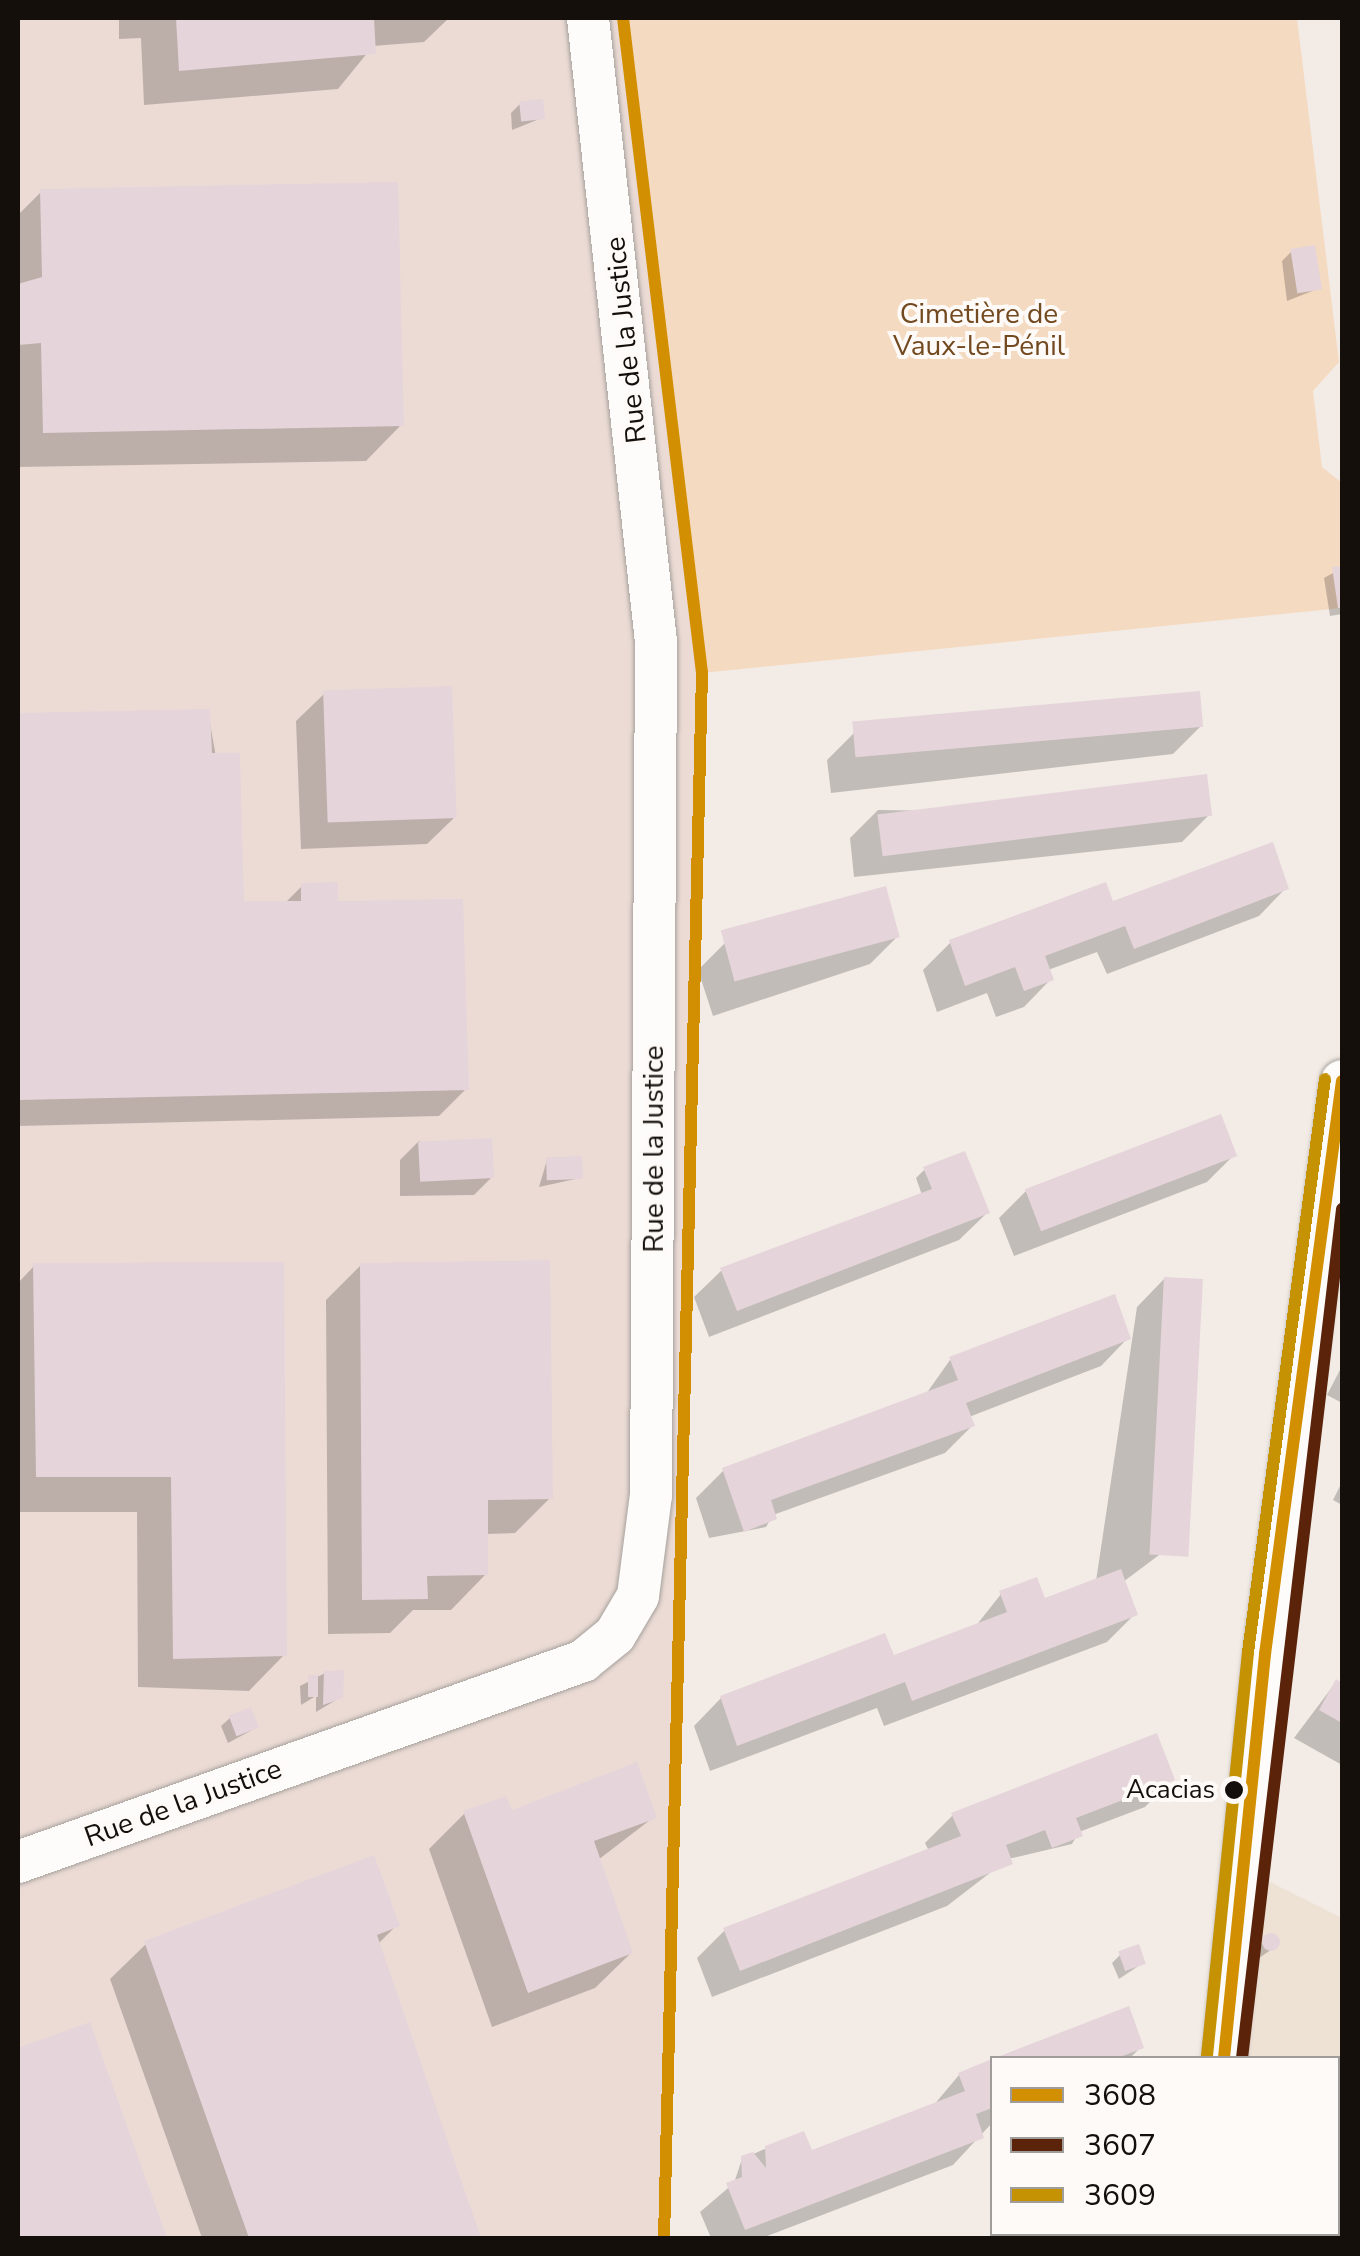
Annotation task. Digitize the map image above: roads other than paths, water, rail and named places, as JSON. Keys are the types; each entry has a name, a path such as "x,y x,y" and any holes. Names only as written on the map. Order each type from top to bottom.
{"street":[{"name":"Rue de la Justice","path":"18,1862 583,1661 615,1635 638,1596 652,1495 656,642 588,18"},
{"path":"1224,2056 1265,1654 1342,1081"}],"place":[{"name":"Acacias","path":"1234,1790"}],"park label":[{"name":"Cimetière de Vaux-le-Pénil","path":"979,330"}]}
